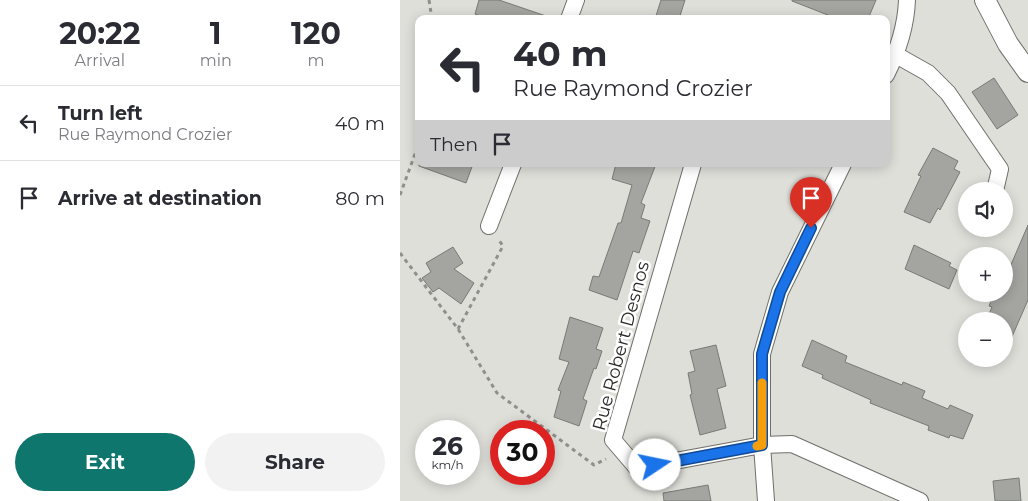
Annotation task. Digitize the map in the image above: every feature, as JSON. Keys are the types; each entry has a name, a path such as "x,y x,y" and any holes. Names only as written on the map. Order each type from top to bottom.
{"street":[{"path":"570,15 576,0"},
{"path":"890,67 896,54 906,18 907,0"},
{"path":"985,0 1008,44 1028,72"},
{"path":"896,54 928,73 948,93 1000,169 997,182"},
{"path":"489,226 512,167"},
{"name":"Rue Robert Desnos","path":"692,167 613,440 637,468 762,445"},
{"path":"766,501 762,445 762,354 780,292 842,167"},
{"path":"762,445 792,444 920,501"}],"path":[{"path":"430,0 432,15"},
{"path":"400,195 415,154"},
{"path":"458,328 503,246 489,226"},
{"path":"400,253 458,328 498,393 594,465 623,452"}],"building":[{"path":"479,0 499,0 543,15 477,15 475,14"},
{"path":"661,0 685,0 680,15 656,15"},
{"path":"876,0 870,15 828,15 792,1"},
{"path":"994,78 1018,115 997,129 972,92"},
{"path":"933,148 958,161 954,169 960,172 940,210 938,208 930,223 904,212 921,176 918,175"},
{"path":"422,167 472,167 466,183"},
{"path":"615,167 655,167 641,203 645,205 641,218 650,221 639,253 633,251 617,300 589,290 593,276 599,277 618,223 621,223 632,185 612,179"},
{"path":"1028,225 1028,300 1013,334 1013,312 990,312 992,307 989,306 991,302 1013,302 1013,260"},
{"path":"914,245 951,263 949,266 957,270 949,289 905,269"},
{"path":"453,247 463,263 454,269 474,283 461,304 439,288 433,292 422,278 431,272 426,263"},
{"path":"570,317 603,328 596,349 602,351 583,399 587,401 579,426 554,417 561,391 558,390 569,362 559,359"},
{"path":"812,340 847,356 845,362 902,385 903,382 925,391 922,398 948,409 950,405 973,415 963,439 950,435 949,438 928,430 929,426 870,403 871,400 822,378 823,375 802,366"},
{"path":"716,345 726,386 717,389 726,428 700,435 690,395 692,394 688,373 695,371 690,351"},
{"path":"1019,478 1021,501 995,501 993,481"},
{"path":"708,485 711,501 664,501 663,493"}],"slow traffic":[{"path":"757,446 762,445 762,383"}],"route":[{"path":"655,465 762,445 762,354 780,292 811,228"}]}
